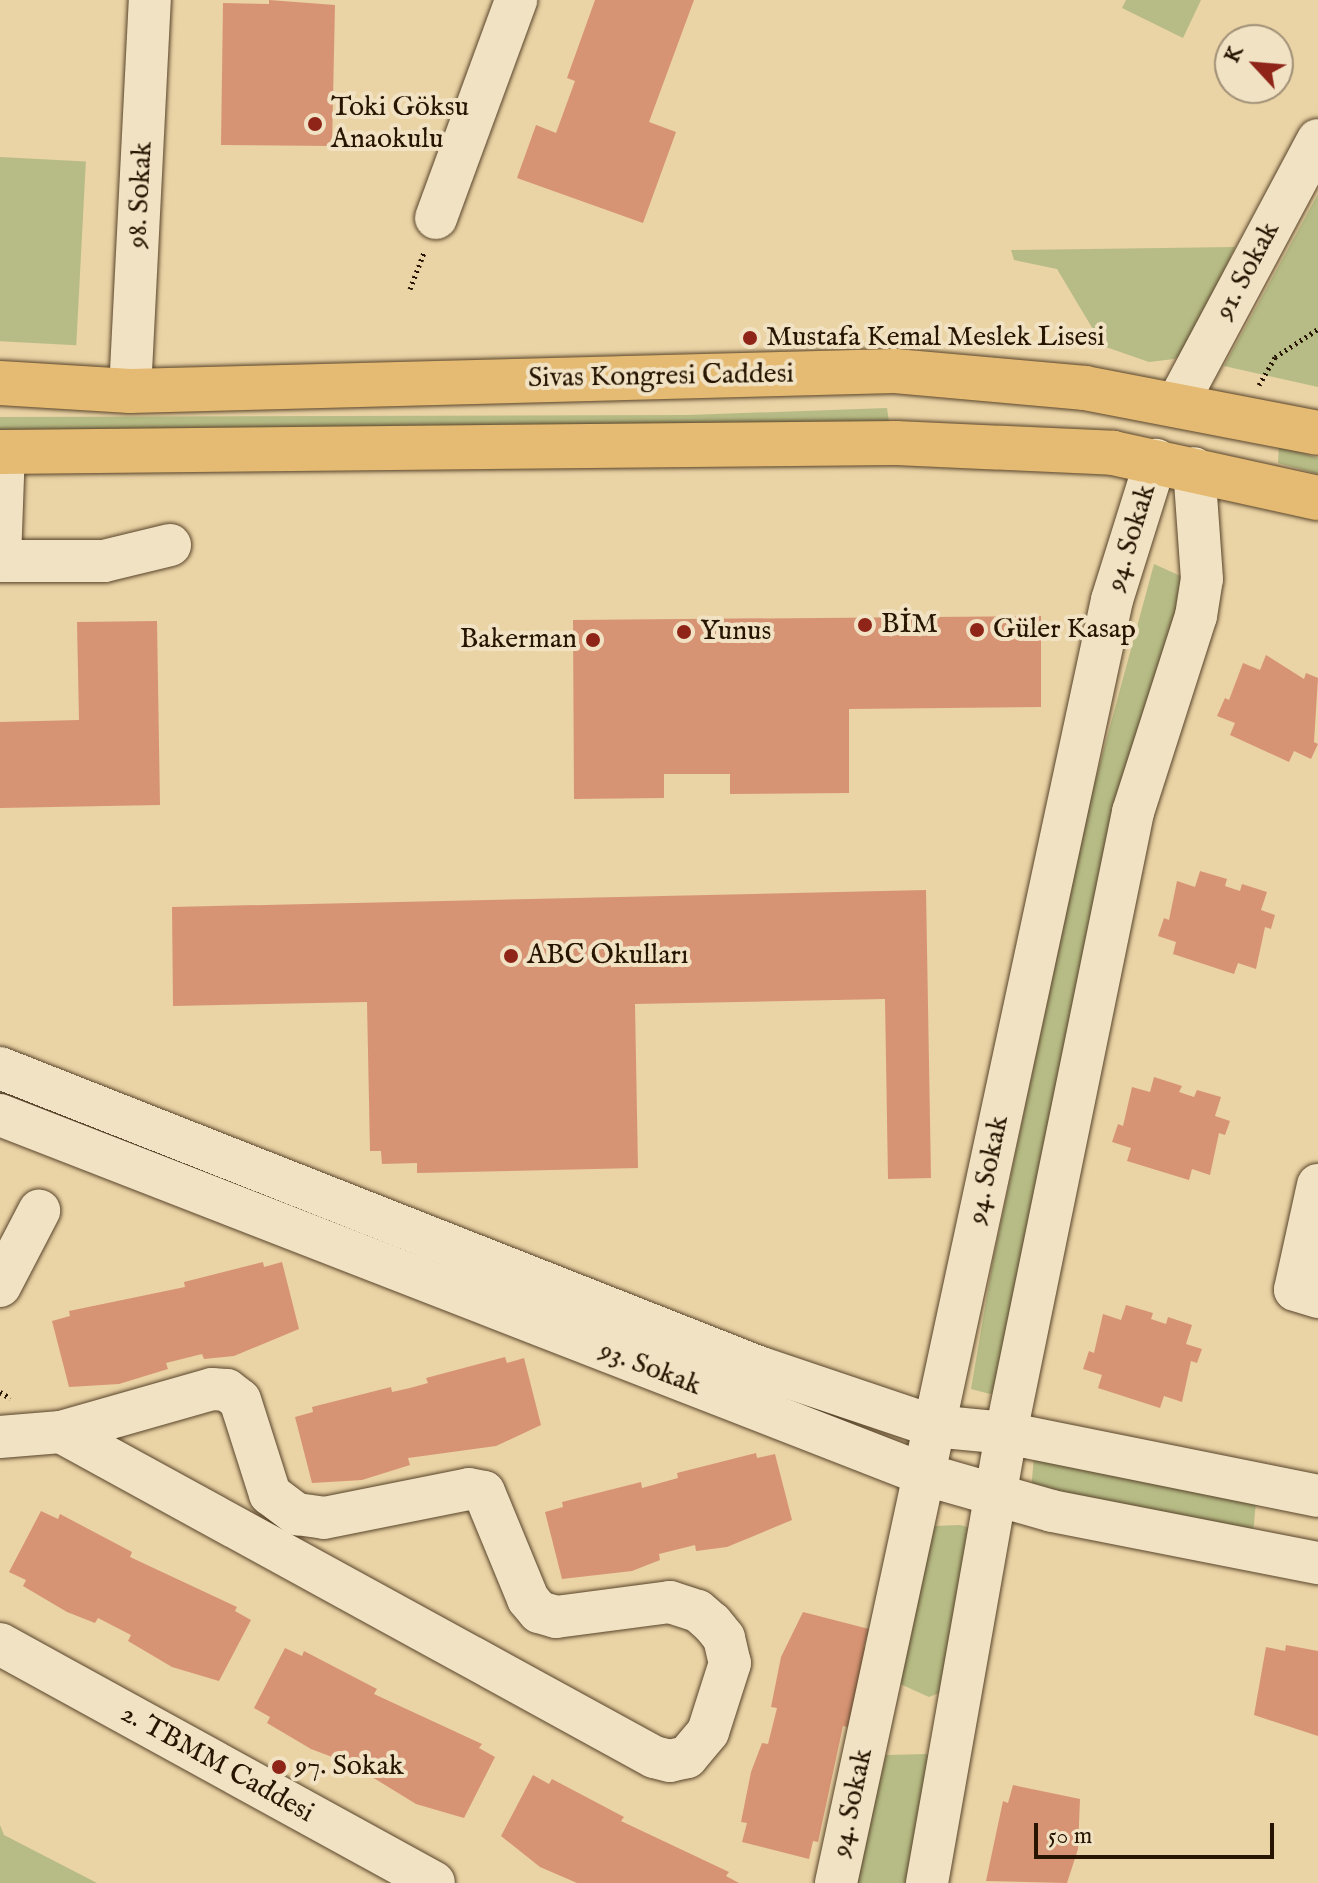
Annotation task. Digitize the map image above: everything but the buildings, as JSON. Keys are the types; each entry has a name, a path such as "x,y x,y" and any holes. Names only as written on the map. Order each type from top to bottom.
{"main road":[{"name":"Sivas Kongresi Caddesi","path":"0,383 130,391 895,371 1059,385 1178,402 1318,433"},
{"path":"1051,449 1059,385"},
{"path":"1129,395 1156,460"},
{"path":"2,452 886,442 1051,449 1156,460 1318,498"}],"street":[{"name":"98. Sokak","path":"130,391 150,0"},
{"path":"436,218 516,0"},
{"name":"91. Sokak","path":"1178,402 1318,140"},
{"path":"2,452 0,560 104,561 170,545"},
{"name":"94. Sokak","path":"836,1883 1112,600 1156,460"},
{"name":"94. Sokak","path":"927,1883 998,1499 1006,1433 1133,812 1196,616 1202,579 1156,460"},
{"name":"93. Sokak","path":"0,1068 761,1368 933,1426 1006,1433 1310,1495"},
{"name":"93. Sokak","path":"0,1115 923,1474 998,1499 1304,1560"},
{"path":"1318,1185 1295,1290 1318,1297"},
{"path":"0,1286 39,1211"},
{"path":"359,1256 374,1216"},
{"path":"0,1437 61,1432 212,1389 227,1390 240,1400 270,1494 297,1514 324,1518 469,1489 484,1492 528,1599 539,1612 556,1617 670,1602 698,1611 712,1623 724,1638 730,1663 708,1732 687,1757 670,1761 654,1757 61,1432"},
{"path":"1304,1560 1310,1495"},
{"name":"2. TBMM Caddesi","path":"0,1644 434,1883"}],"path":[{"path":"1249,416 1275,357 1318,329"}],"green space":[{"path":"1126,0 1201,0 1183,38 1122,8"},
{"path":"0,157 86,162 76,345 0,341"},
{"path":"1318,194 1318,387 1224,366"},
{"path":"1235,247 1187,351 1174,359 1149,362 1103,346 1057,269 1014,260 1011,250"},
{"path":"887,408 890,429 0,437 0,417 687,415"},
{"path":"1279,446 1318,458 1318,474 1278,463"},
{"path":"1154,564 1185,578 1004,1390 990,1394 971,1389 993,1260 1089,804"},
{"path":"1034,1457 1256,1501 1251,1535 1031,1491"},
{"path":"960,1525 975,1529 949,1689 929,1697 898,1683 934,1526"},
{"path":"926,1754 935,1761 917,1883 855,1883 886,1755"},
{"path":"0,1825 4,1835 97,1883 0,1883"}],"place":[{"name":"Toki Göksu Anaokulu","path":"315,124"},
{"name":"Mustafa Kemal Meslek Lisesi","path":"750,338"},
{"name":"BİM","path":"865,625"},
{"name":"Güler Kasap","path":"977,630"},
{"name":"Yunus","path":"684,632"},
{"name":"Bakerman","path":"593,640"},
{"name":"ABC Okulları","path":"511,956"},
{"name":"97. Sokak","path":"279,1767"}]}
